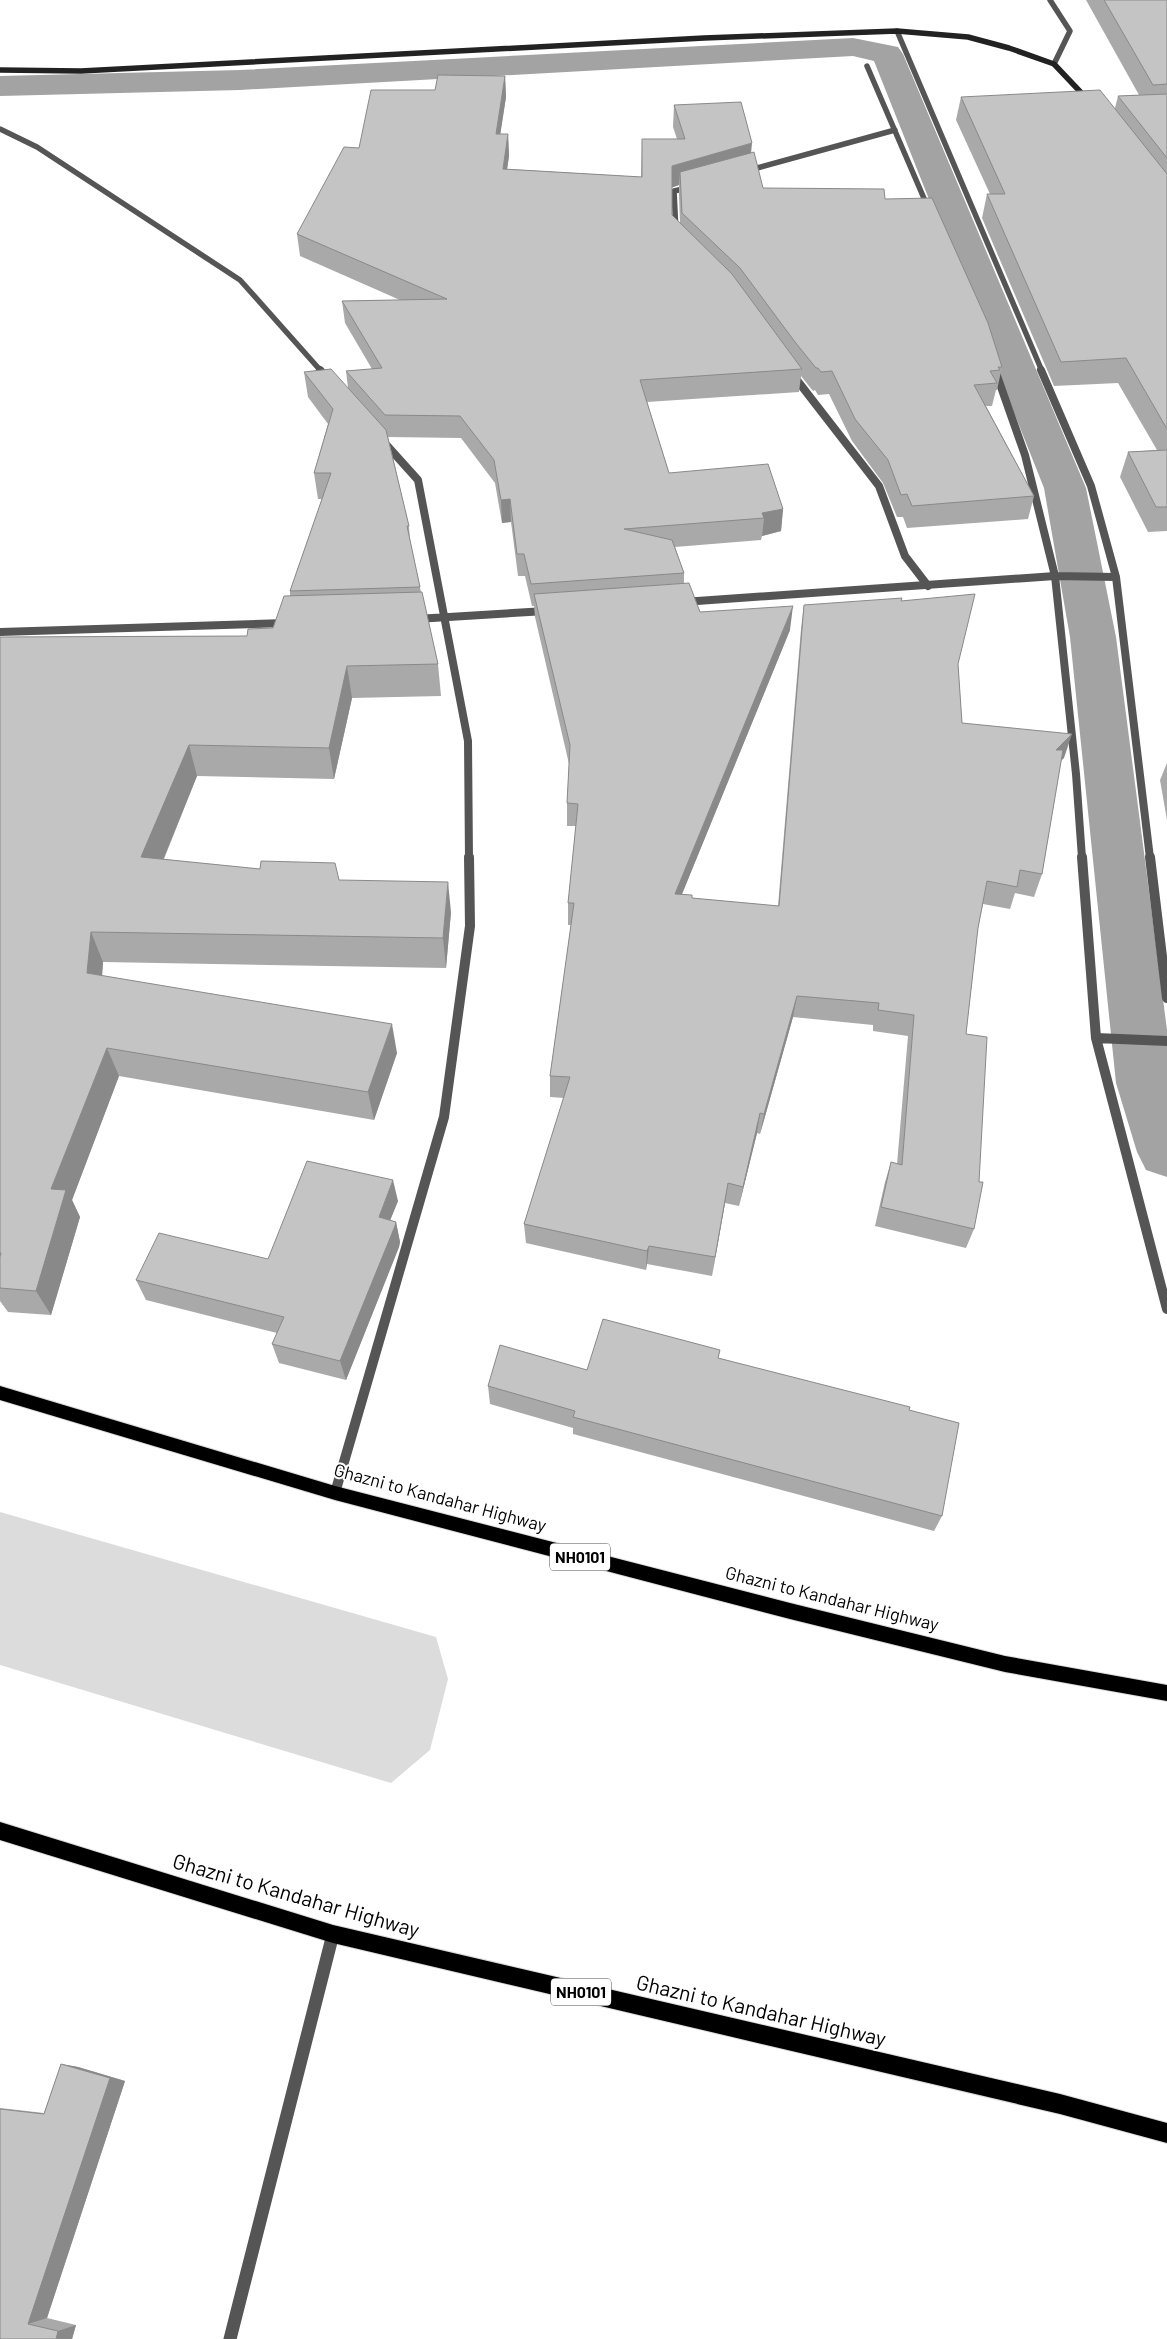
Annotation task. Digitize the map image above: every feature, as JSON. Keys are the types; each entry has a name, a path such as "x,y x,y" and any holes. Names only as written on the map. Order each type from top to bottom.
{"highway":[{"name":"Ghazni to Kandahar Highway","path":"0,1393 335,1493 790,1612 995,1662 1167,1693"},
{"name":"Ghazni to Kandahar Highway","path":"0,1831 333,1934 1060,2104 1167,2133"}],"main road":[{"path":"0,70 81,71 704,38 897,31 968,37 1010,48 1054,64 1096,109"}],"street":[{"path":"1050,0 1070,31 1054,64"},
{"path":"897,31 1090,486 1116,576 1167,998"},
{"path":"867,66 932,216"},
{"path":"0,129 38,147 240,280 332,384"},
{"path":"742,173 895,130"},
{"path":"676,237 674,191 703,183"},
{"path":"993,362 1025,455 1055,576 1076,774 1096,1038 1167,1309"},
{"path":"790,371 878,486 905,556 928,586"},
{"path":"335,1493 444,1117 470,926 468,740 443,618 418,480 378,436"},
{"path":"671,603 1055,576 1116,576"},
{"path":"404,619 552,611"},
{"path":"0,632 295,623"},
{"path":"1096,1038 1167,1041"},
{"path":"230,2339 333,1934"}],"shaded area":[{"path":"0,1512 436,1637 448,1679 430,1750 391,1783 0,1665"}],"building":[{"path":"1104,0 1167,0 1167,84 1153,85"},
{"path":"438,75 505,76 496,134 508,134 503,169 642,177 642,139 685,139 674,105 741,102 752,143 672,166 672,215 732,274 802,369 640,380 669,473 768,464 783,509 762,513 764,518 624,529 672,540 684,573 531,584 524,554 517,554 510,499 501,500 494,460 460,416 385,415 346,371 382,368 342,301 447,299 297,234 344,147 359,148 371,90 435,90"},
{"path":"1100,90 1167,174 1167,429 1126,358 1061,362 987,194 1005,194 961,97"},
{"path":"1167,94 1167,158 1118,96"},
{"path":"754,152 763,188 884,189 885,199 932,198 988,323 1002,367 998,367 1000,370 990,371 997,383 974,385 1034,496 912,506 907,494 901,495 888,460 855,419 832,371 821,372 816,368 740,268 682,213 680,172"},
{"path":"331,369 386,430 409,526 407,526 420,587 290,591 331,473 314,473 333,409 304,372"},
{"path":"1167,450 1167,507 1156,507 1128,452"},
{"path":"689,583 700,612 793,606 675,894 692,895 692,898 779,906 804,605 902,598 901,601 975,594 958,664 962,723 1072,734 1056,750 1063,750 1042,874 1020,870 1017,887 987,881 978,928 966,1034 987,1037 979,1182 983,1182 974,1229 881,1207 891,1162 902,1165 914,1015 878,1010 879,1003 797,996 764,1114 760,1113 743,1187 728,1183 715,1257 649,1246 647,1251 524,1224 570,1077 550,1076 574,903 568,903 578,804 567,803 570,745 534,594"},
{"path":"422,592 438,664 347,666 329,748 189,745 141,857 260,869 261,861 335,863 339,880 448,882 443,938 91,932 87,973 392,1024 368,1092 107,1048 51,1189 66,1190 36,1291 0,1288 0,637 247,636 248,629 273,628 284,596"},
{"path":"307,1161 393,1180 379,1217 396,1222 395,1226 340,1361 272,1344 284,1317 136,1280 159,1233 268,1259"},
{"path":"603,1319 720,1350 718,1358 910,1407 909,1410 959,1423 942,1516 573,1417 575,1411 488,1386 500,1345 587,1370"},
{"path":"61,2064 110,2078 28,2324 58,2331 56,2339 0,2339 0,2109 44,2114"}],"waterway":[{"path":"0,86 240,80 853,47 887,54 1065,488 1093,637 1145,1083 1167,1152"}]}
